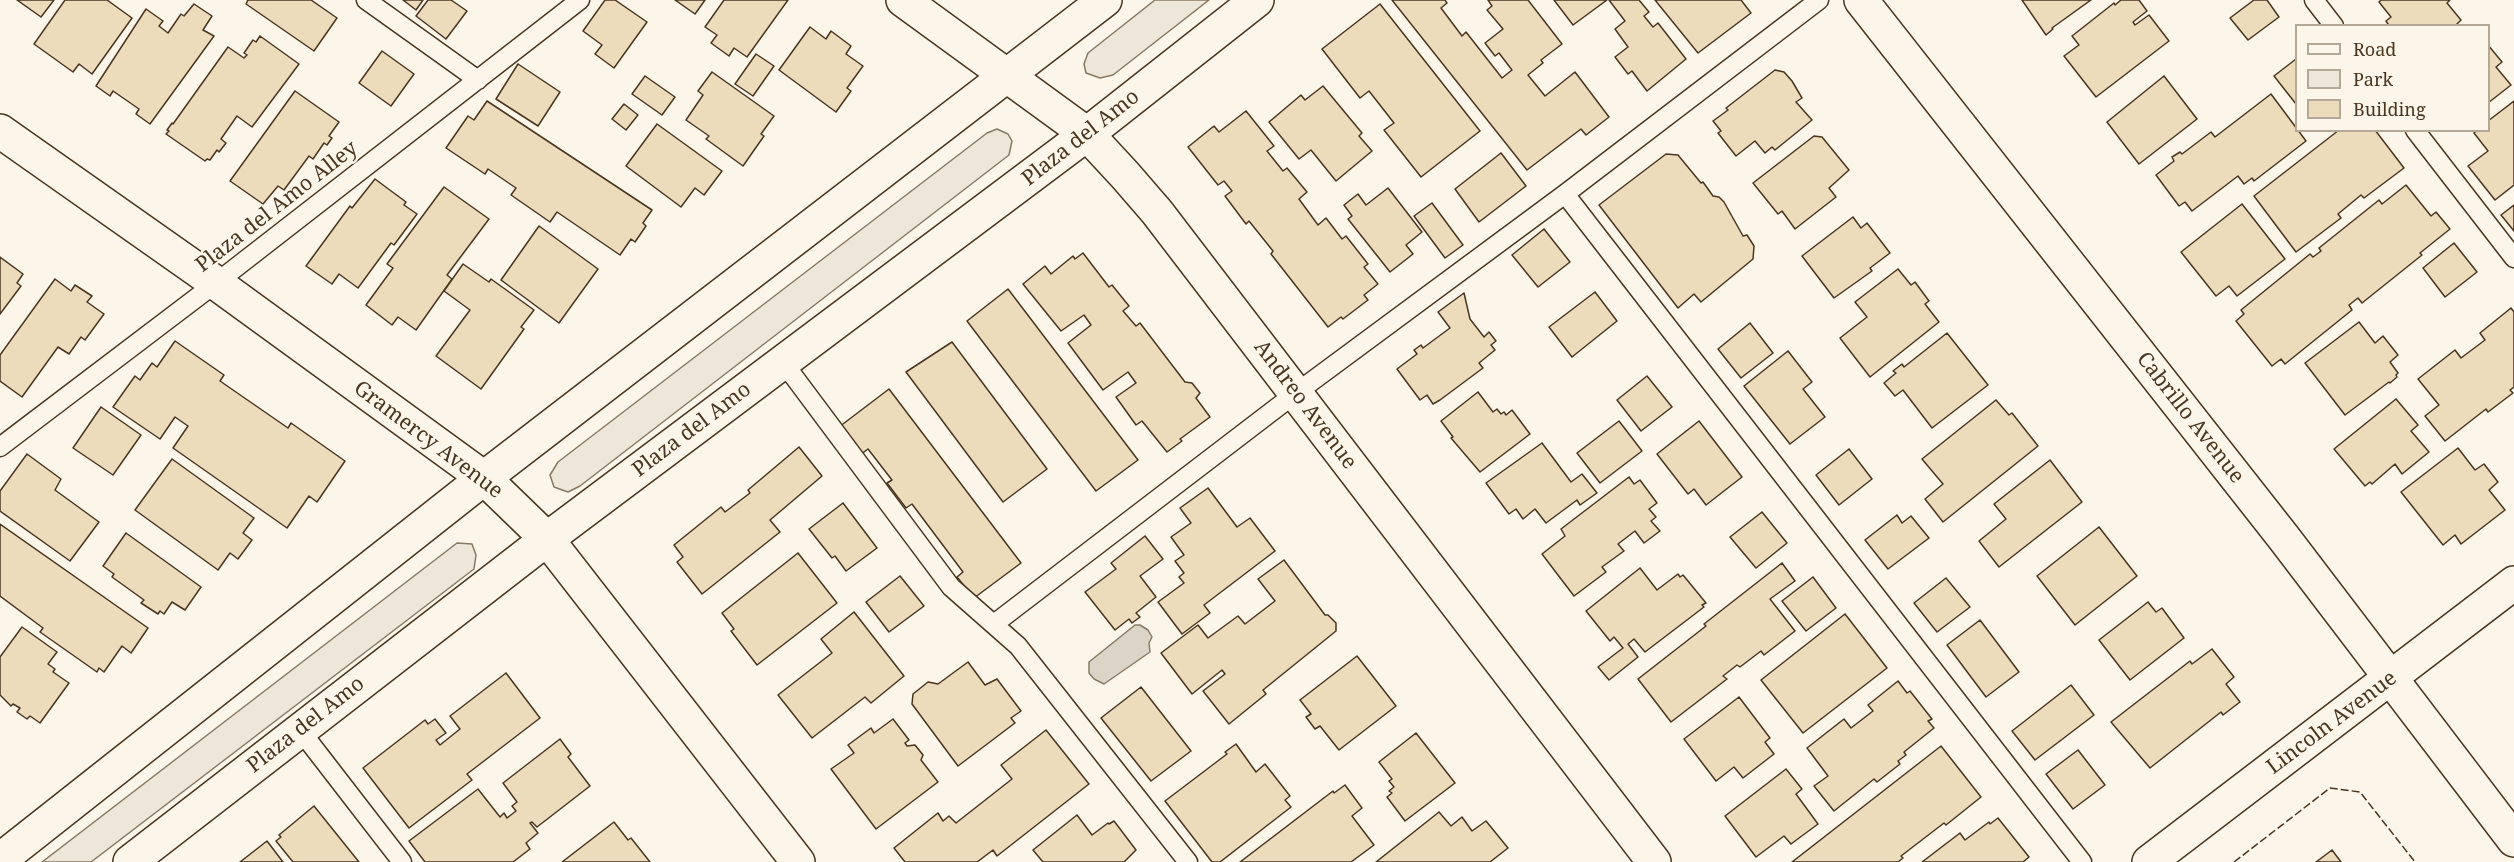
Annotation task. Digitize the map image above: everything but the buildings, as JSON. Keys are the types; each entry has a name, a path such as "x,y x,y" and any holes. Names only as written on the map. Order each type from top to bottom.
{"street":[{"name":"Andreo Avenue","path":"903,0 1087,134 1157,212 1654,862"},
{"path":"0,860 484,478 1105,0"},
{"name":"Plaza del Amo","path":"130,862 547,539 1087,134 1257,0"},
{"name":"Cabrillo Avenue","path":"1861,0 2392,678 2514,840"},
{"name":"Gramercy Avenue","path":"0,131 216,283 484,478 547,539 798,862"},
{"name":"Lincoln Avenue","path":"2149,862 2514,583"}],"lane":[{"path":"366,0 477,80"},
{"name":"Plaza del Amo Alley","path":"0,447 216,283 580,0"},
{"path":"994,624 1296,393 1565,194 1819,0"},
{"path":"2314,0 2332,24"},
{"path":"2417,132 2514,258"},
{"path":"1565,194 2082,862"},
{"path":"783,362 951,587 1018,646 1188,862"},
{"path":"300,730 402,862"}],"green space":[{"path":"1155,0 1209,0 1113,75 1100,78 1086,73 1084,64 1088,53"},
{"path":"997,129 1008,134 1012,141 1009,155 580,486 568,492 554,487 550,475 558,462 987,133"},
{"path":"457,543 472,544 476,555 474,569 91,862 42,862"}],"shaded area":[{"path":"1135,625 1148,630 1152,637 1149,643 1150,652 1104,684 1094,679 1089,673 1089,662"}],"fence":[{"path":"2234,862 2330,788 2360,792 2415,862"}]}
